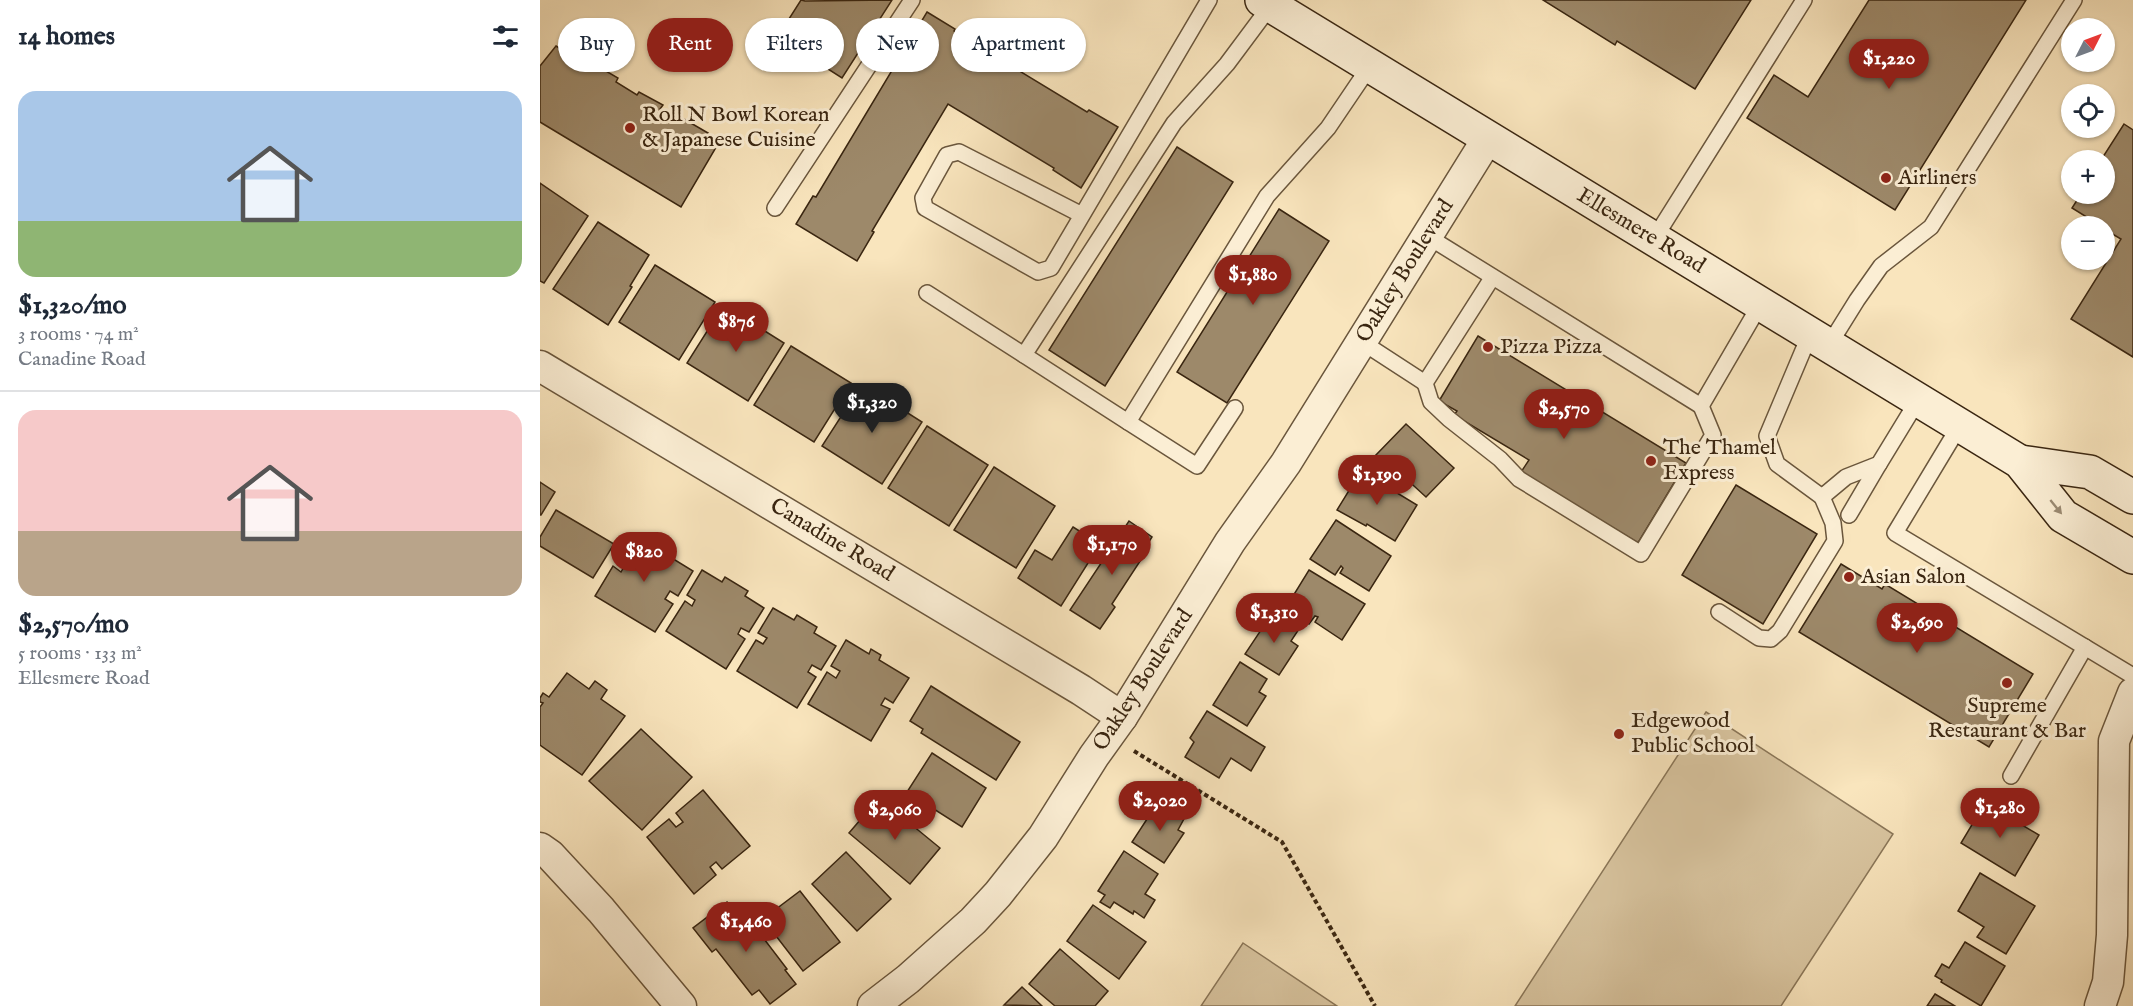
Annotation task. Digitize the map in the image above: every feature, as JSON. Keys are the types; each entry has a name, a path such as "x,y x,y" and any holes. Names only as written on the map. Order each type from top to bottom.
{"main road":[{"name":"Ellesmere Road","path":"1267,3 2020,462 2063,516 2133,557"},
{"name":"Ellesmere Road","path":"2020,462 2090,472 2133,497"}],"street":[{"name":"Oakley Boulevard","path":"873,1006 917,971 973,921 998,894 1043,837 1094,756 1122,717 1230,542 1286,463 1488,138"},
{"name":"Canadine Road","path":"540,366 1000,641 1122,717"},
{"path":"2100,1006 2108,982 2112,935 2114,741 2133,693"},
{"path":"540,848 550,855 601,910 681,1006"}],"lane":[{"path":"775,208 912,0"},
{"path":"1082,215 959,152 947,155 923,198 925,208 1038,272 1051,268 1209,0"},
{"path":"1654,239 1804,0"},
{"path":"1719,612 1759,638 1771,639 1780,631 1834,541 1833,523 1822,497 1777,464 1767,436 1820,339 1857,300 1881,266 1931,227 2074,0"},
{"path":"1024,355 1174,123 1227,64 1267,3"},
{"path":"1128,422 1267,196 1328,128 1370,66"},
{"path":"1362,342 1425,383 1431,402 1500,459 1519,479 1641,554 1713,435 1701,406 1427,236"},
{"path":"1425,383 1492,278"},
{"path":"927,293 1197,466 1235,408"},
{"path":"1701,406 1761,303"},
{"path":"1849,515 1918,400"},
{"path":"1960,425 1895,533 2133,676"},
{"path":"1822,497 1846,477 1879,464"},
{"path":"2011,776 2085,647"}],"path":[{"path":"1131,750 1282,842 1375,1006"}],"shaded area":[{"path":"1706,712 1893,834 1781,1006 1515,1006"},
{"path":"1243,943 1337,1006 1201,1006"}],"building":[{"path":"801,0 892,0 880,18 856,18 856,56 842,78 833,72 844,72 844,18 790,18"},
{"path":"1543,0 1751,0 1695,89 1617,41 1615,45"},
{"path":"1869,0 2026,0 1895,210 1747,118 1774,75 1808,97"},
{"path":"927,12 937,18 923,18"},
{"path":"939,19 951,27 951,72 1021,72 1087,112 1089,110 1118,127 1081,188 1053,170 1054,168 948,104 872,231 874,232 857,261 796,224 813,196 816,197 891,72 939,72"},
{"path":"556,46 558,47 558,72 608,72 618,78 616,82 637,95 639,92 663,105 660,109 708,133 705,136 718,144 681,207 540,122 540,66"},
{"path":"2124,124 2133,130 2133,357 2071,319 2102,270 2115,270 2115,249 2121,239 2115,235 2115,216 2085,216 2072,208 2075,204 2115,204 2115,150 2107,150"},
{"path":"1177,147 1233,182 1105,386 1049,350"},
{"path":"540,183 588,216 544,283 540,281"},
{"path":"1279,209 1329,241 1227,403 1177,372"},
{"path":"598,222 649,255 608,325 553,289"},
{"path":"655,265 715,302 679,360 619,322"},
{"path":"723,306 754,325 760,317 765,320 760,328 784,343 748,401 687,363"},
{"path":"1478,336 1686,463 1638,543 1521,472 1529,460 1454,415 1457,411 1439,401"},
{"path":"791,346 851,383 814,442 754,405"},
{"path":"862,384 922,422 882,484 822,446"},
{"path":"1406,424 1454,468 1426,497 1402,475 1405,472 1403,469 1396,476 1375,456"},
{"path":"927,426 988,465 949,526 888,488"},
{"path":"994,467 1055,506 1016,568 954,530"},
{"path":"1361,471 1417,505 1395,541 1337,510"},
{"path":"540,482 555,492 541,515 540,515"},
{"path":"1736,485 1817,534 1763,624 1682,575"},
{"path":"556,510 614,544 593,578 540,546 540,537"},
{"path":"1336,520 1391,556 1369,591 1340,573 1343,568 1341,566 1335,575 1310,559"},
{"path":"1129,521 1152,537 1145,548 1148,549 1112,604 1115,607 1100,629 1070,610"},
{"path":"1073,527 1100,544 1061,606 1018,578 1035,550 1052,560"},
{"path":"631,533 693,571 678,596 670,591 665,599 673,604 655,632 595,596 613,566 621,572 625,565 615,559"},
{"path":"1841,564 1882,589 1885,584 2033,674 1989,747 1799,632"},
{"path":"702,570 722,582 725,577 748,591 745,596 764,608 749,632 741,628 738,634 745,639 726,669 666,631 685,601 692,606 695,600 687,595"},
{"path":"1309,570 1365,604 1342,640 1315,622 1318,617 1315,616 1309,624 1285,609"},
{"path":"773,608 794,620 797,615 817,627 814,633 836,646 821,670 812,665 808,672 816,677 797,708 737,671 756,640 763,644 767,638 758,633"},
{"path":"1273,612 1299,629 1291,641 1298,646 1279,675 1245,654"},
{"path":"846,640 869,654 871,649 881,655 879,660 909,678 893,703 885,698 881,705 890,709 871,741 808,704 827,672 836,678 840,671 831,666"},
{"path":"1240,662 1267,679 1259,692 1266,696 1247,726 1213,705"},
{"path":"567,673 589,689 595,681 607,690 601,699 625,716 582,775 540,745 540,707 543,703 540,702 540,698 543,693 549,697"},
{"path":"931,686 1020,742 996,780 921,733 923,729 910,721"},
{"path":"1207,711 1265,747 1251,771 1231,758 1219,778 1185,757 1194,742 1190,738"},
{"path":"641,729 692,777 642,830 589,781"},
{"path":"932,753 986,788 962,827 907,792"},
{"path":"703,790 750,846 722,869 716,862 710,867 716,875 694,894 647,837 669,819 676,827 683,822 676,813"},
{"path":"879,798 940,848 910,884 849,833"},
{"path":"1157,799 1185,817 1178,830 1184,833 1164,863 1132,842 1151,813 1149,812"},
{"path":"1985,803 2039,835 2015,876 1961,843"},
{"path":"1124,851 1158,874 1145,894 1155,900 1144,918 1114,902 1110,908 1100,902 1105,895 1098,891"},
{"path":"846,852 891,899 857,931 812,884"},
{"path":"1980,873 2035,906 2006,954 1977,937 1984,927 1958,911"},
{"path":"800,891 840,942 803,971 763,919"},
{"path":"727,902 742,922 748,918 796,984 770,1004 759,990 752,995 716,949 712,952 693,928"},
{"path":"1093,905 1146,942 1119,979 1067,941"},
{"path":"1965,942 2005,966 1981,1006 1935,976 1942,964 1949,968"},
{"path":"1060,949 1108,991 1095,1006 1055,1006 1029,984"},
{"path":"1022,987 1042,1006 1004,1005"},
{"path":"1935,994 1955,1006 1927,1006"}],"place":[{"name":"Roll N Bowl Korean & Japanese Cuisine","path":"630,128"},
{"name":"Airliners","path":"1886,178"},
{"name":"Pizza Pizza","path":"1488,347"},
{"name":"The Thamel Express","path":"1651,461"},
{"name":"Asian Salon","path":"1849,577"},
{"name":"Supreme Restaurant & Bar","path":"2007,683"},
{"name":"Edgewood Public School","path":"1619,734"}]}
